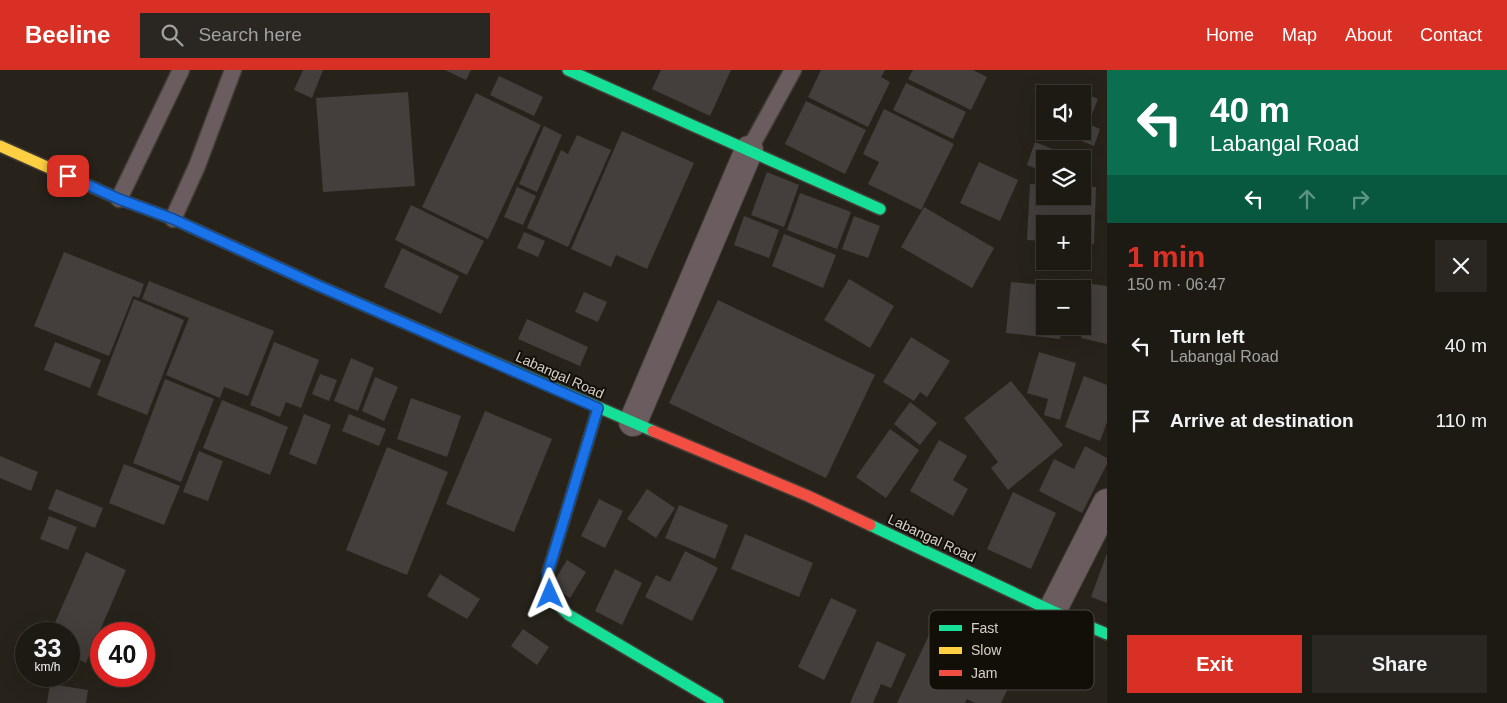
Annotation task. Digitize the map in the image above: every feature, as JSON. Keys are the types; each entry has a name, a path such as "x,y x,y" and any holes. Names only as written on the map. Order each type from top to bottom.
{"main road":[{"path":"568,70 880,209"},
{"name":"Labangal Road","path":"0,146 119,199 173,219 319,286 598,408 808,496 1050,610"},
{"path":"598,408 548,572 550,594 557,604 579,622 718,703"},
{"name":"Labangal Road","path":"1094,629 1107,634"}],"street":[{"path":"633,422 749,150"},
{"path":"1053,610 1107,503"}],"lane":[{"path":"119,199 181,70"},
{"path":"173,219 197,166 233,70"},
{"path":"749,150 793,70"}],"building":[{"path":"303,70 323,70 312,98 294,90"},
{"path":"445,70 471,70 466,80"},
{"path":"661,70 731,70 710,116 652,89"},
{"path":"821,70 885,70 881,77 890,82 868,127 808,97"},
{"path":"913,70 973,70 987,77 971,110 908,79"},
{"path":"499,76 543,97 534,116 490,95"},
{"path":"906,83 966,112 953,139 893,110"},
{"path":"408,92 415,186 323,192 316,98"},
{"path":"476,93 541,125 488,239 422,207"},
{"path":"1091,96 1098,99 1091,116"},
{"path":"806,101 866,130 845,174 785,144"},
{"path":"884,109 954,144 921,210 868,184 879,162 863,154"},
{"path":"1091,125 1100,129 1094,146 1079,140 1091,140"},
{"path":"544,126 562,135 537,192 519,184"},
{"path":"622,131 694,163 647,269 616,255 611,267 571,249"},
{"path":"577,135 611,150 568,247 527,228 561,150 568,154"},
{"path":"1035,142 1055,150 1036,150 1036,168 1027,165"},
{"path":"979,162 1018,180 1000,221 960,203"},
{"path":"767,172 799,185 784,227 751,215"},
{"path":"1030,184 1036,184 1036,205 1091,205 1091,187 1096,187 1094,244 1091,244 1091,215 1036,215 1036,240 1027,240"},
{"path":"517,187 536,196 523,225 504,217"},
{"path":"800,193 851,212 837,249 787,230"},
{"path":"411,205 484,241 467,275 395,240"},
{"path":"924,207 994,248 972,288 901,247"},
{"path":"744,216 779,230 769,258 734,245"},
{"path":"854,216 880,226 868,258 842,249"},
{"path":"524,232 545,241 538,257 517,248"},
{"path":"784,234 836,255 823,288 772,266"},
{"path":"402,248 459,276 441,314 384,287"},
{"path":"64,252 144,284 139,298 133,296 109,356 34,326"},
{"path":"849,279 894,306 870,348 824,320"},
{"path":"149,281 274,331 248,396 224,387 220,398 166,375 189,318 142,299"},
{"path":"1011,282 1036,284 1036,335 1060,335 1060,339 1006,333"},
{"path":"1091,284 1107,286 1107,344 1081,338 1081,335 1091,335"},
{"path":"584,292 607,302 598,322 575,312"},
{"path":"134,299 184,320 147,415 97,395"},
{"path":"718,300 875,375 826,478 669,403"},
{"path":"527,319 588,347 580,366 518,339"},
{"path":"911,337 950,361 927,397 920,392 914,401 883,382"},
{"path":"55,342 101,360 90,388 44,370"},
{"path":"274,342 319,360 301,408 286,402 280,417 250,405"},
{"path":"1039,352 1076,363 1060,420 1044,415 1048,399 1027,393"},
{"path":"351,358 374,368 358,411 334,401"},
{"path":"320,374 337,380 329,401 312,394"},
{"path":"1084,376 1107,385 1107,422 1100,441 1065,427"},
{"path":"375,377 398,387 384,421 362,411"},
{"path":"165,379 214,399 181,482 133,463"},
{"path":"1011,381 1063,445 1008,490 991,468 998,462 964,418"},
{"path":"411,398 461,416 447,457 397,439"},
{"path":"222,400 288,427 270,475 203,448"},
{"path":"910,402 937,423 920,445 894,424"},
{"path":"485,411 552,439 514,532 446,504"},
{"path":"304,414 331,425 316,465 289,454"},
{"path":"349,414 386,429 379,446 342,431"},
{"path":"890,429 919,450 886,498 856,477"},
{"path":"939,440 967,456 953,480 968,489 953,516 910,491"},
{"path":"1085,446 1107,458 1107,464 1082,513 1039,491 1054,459 1074,469"},
{"path":"387,447 448,472 407,575 346,550"},
{"path":"199,451 223,461 208,501 183,492"},
{"path":"0,456 38,472 31,491 0,478"},
{"path":"124,464 180,486 164,525 109,503"},
{"path":"56,489 103,508 95,528 48,509"},
{"path":"647,489 675,508 656,538 627,519"},
{"path":"1013,492 1056,513 1031,569 987,549"},
{"path":"599,499 623,511 605,548 581,536"},
{"path":"679,505 728,525 715,559 665,538"},
{"path":"49,516 77,527 68,550 40,539"},
{"path":"745,534 813,563 799,597 731,569"},
{"path":"685,551 718,568 692,621 645,597 656,575 670,582"},
{"path":"86,552 126,570 104,622 90,622 90,654 86,663 80,660 80,622 55,622"},
{"path":"1107,553 1107,603 1091,597"},
{"path":"567,560 586,572 570,598 551,586"},
{"path":"615,569 642,583 622,625 595,611"},
{"path":"440,574 480,599 467,619 427,596"},
{"path":"831,598 857,610 824,680 798,667"},
{"path":"523,629 549,647 537,665 511,646"},
{"path":"929,635 929,690 1007,690 1001,703 975,703 967,699 965,703 897,703"},
{"path":"877,641 906,654 891,688 881,684 873,703 850,703"},
{"path":"50,687 69,687 88,690 86,703 47,703"}],"traffic: fast":[{"path":"568,70 880,209"},
{"path":"219,240 319,286 653,431"},
{"path":"598,408 548,572 550,592 555,601 569,615 718,703"},
{"path":"870,525 1050,610"},
{"path":"1094,629 1107,634"}],"traffic: slow":[{"path":"0,146 119,199 173,219 219,240"}],"traffic: jam":[{"path":"653,431 808,496 870,525"}],"route":[{"path":"68,176 119,199 173,219 319,286 598,408 548,572 550,594"}]}
